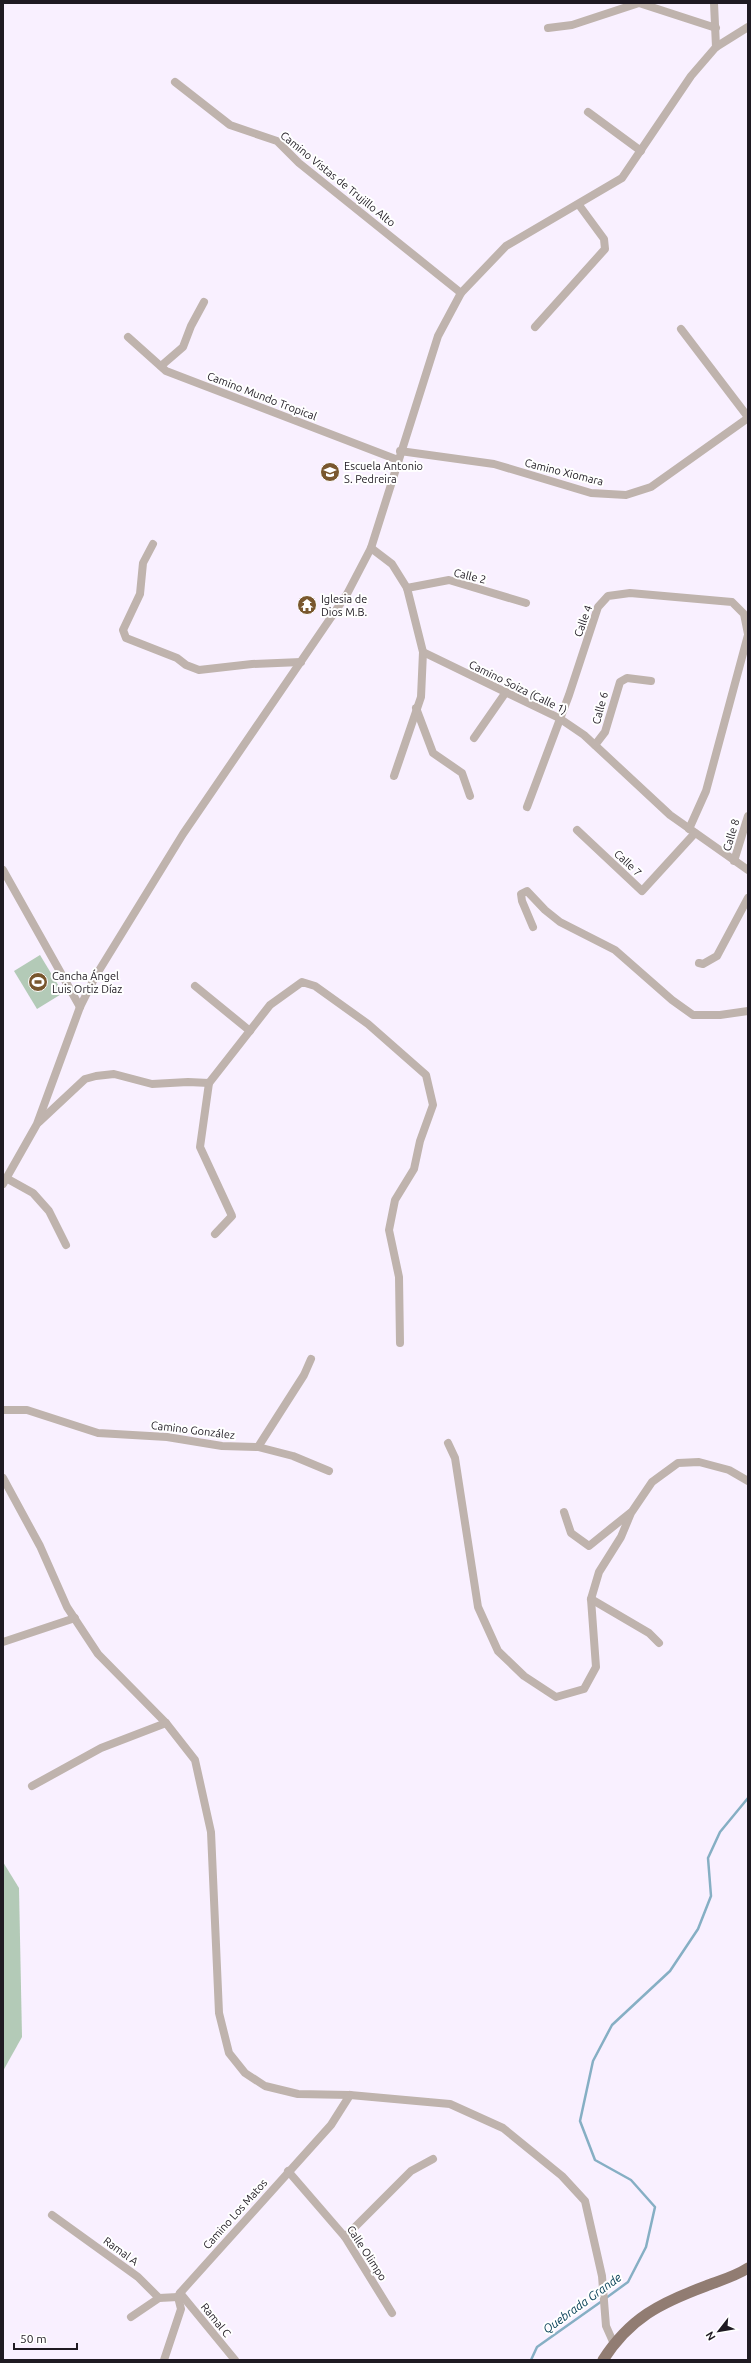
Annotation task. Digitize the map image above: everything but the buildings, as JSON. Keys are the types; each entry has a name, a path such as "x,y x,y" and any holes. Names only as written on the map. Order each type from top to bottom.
{"main road":[{"path":"603,2360 614,2344 645,2314 662,2303 748,2268"}],"street":[{"path":"548,28 572,25 639,3 716,28"},
{"path":"714,3 716,46"},
{"path":"66,1245 50,1211 33,1193 5,1181 38,1124 80,1008 98,972 183,834 347,594 371,548 400,451 438,336 461,293 506,246 580,205 622,178 691,76 716,46 748,27"},
{"name":"Camino Vistas de Trujillo Alto","path":"175,82 230,125 277,141 299,163 461,293"},
{"path":"588,112 641,151"},
{"path":"535,327 605,249 604,239 580,205"},
{"path":"161,366 183,347 191,326 204,302"},
{"path":"681,329 748,417"},
{"name":"Camino Mundo Tropical","path":"128,337 166,371 398,460"},
{"name":"Camino Xiomara","path":"400,451 494,464 591,492 626,495 650,487 748,417"},
{"path":"153,544 143,563 140,594 123,630 126,638 177,658 186,665 199,670 252,664 301,662"},
{"path":"371,548 392,564 407,588 423,652 421,697 394,776"},
{"name":"Calle 2","path":"407,588 449,580 526,603"},
{"name":"Calle 4","path":"527,807 559,718 569,695 598,607 608,596 630,593 732,602 744,614 748,634 706,791 692,831"},
{"name":"Camino Soiza (Calle 1)","path":"423,652 559,718 595,745 670,815 748,870"},
{"name":"Calle 6","path":"595,745 605,732 620,682 627,678 651,681"},
{"path":"474,738 506,692"},
{"path":"416,708 433,753 462,773 470,796"},
{"name":"Calle 8","path":"734,861 748,816"},
{"name":"Calle 7","path":"577,830 642,891 692,831"},
{"path":"3,870 80,1008"},
{"path":"533,927 522,901 521,894 527,891 544,910 560,922 614,950 672,1000 693,1015 720,1015 748,1011"},
{"path":"699,963 703,964 716,956 748,898"},
{"path":"215,1234 232,1216 200,1146 209,1083 270,1005 302,982 315,986 368,1024 426,1075 433,1105 420,1142 414,1169 396,1200 390,1230 399,1277 400,1343"},
{"path":"195,986 250,1031"},
{"path":"38,1124 85,1079 114,1074 152,1084 188,1082 209,1083"},
{"path":"258,1447 304,1375 311,1359"},
{"name":"Camino González","path":"3,1410 27,1410 98,1433 167,1436 222,1446 258,1447 293,1456 329,1470"},
{"path":"448,1444 455,1458 478,1607 498,1651 524,1676 556,1697 584,1689 596,1667 591,1599 599,1572 621,1537 631,1513 652,1482 678,1463 699,1462 729,1470 748,1481"},
{"path":"3,1478 40,1546 67,1607 98,1654 166,1723 195,1760 211,1832 219,2013 229,2053 245,2073 264,2086 298,2094 350,2095 450,2104 503,2128 562,2176 585,2201 602,2276 606,2326 614,2344"},
{"path":"564,1512 571,1533 589,1546 631,1513"},
{"path":"591,1599 649,1633 659,1643"},
{"path":"3,1642 74,1618"},
{"path":"32,1786 100,1748 166,1723"},
{"name":"Camino Los Matos","path":"179,2295 288,2171 331,2125 350,2095"},
{"path":"345,2237 411,2171 433,2159"},
{"name":"Calle Olimpo","path":"288,2171 345,2237 392,2314"},
{"name":"Ramal A","path":"52,2215 138,2278 159,2298"},
{"path":"131,2317 159,2298 179,2295 181,2309 164,2360"},
{"name":"Ramal C","path":"179,2295 234,2360"}],"green space":[{"name":"Cancha Ángel Luis Ortiz Díaz","path":"40,955 63,993 37,1009 14,971"},
{"path":"3,1862 19,1888 22,2037 3,2071"}],"waterway":[{"name":"Quebrada Grande","path":"606,2298 628,2282 646,2247 655,2207 631,2180 595,2160 580,2121 593,2061 612,2025 670,1971 698,1929 711,1896 708,1858 720,1832 748,1798"},
{"name":"Quebrada Grande","path":"531,2360 537,2347 602,2301"}],"place":[{"name":"Escuela Antonio S. Pedreira","path":"330,472"},
{"name":"Iglesia de Dios M.B.","path":"307,605"},
{"name":"Cancha Ángel Luis Ortiz Díaz","path":"38,982"}]}
